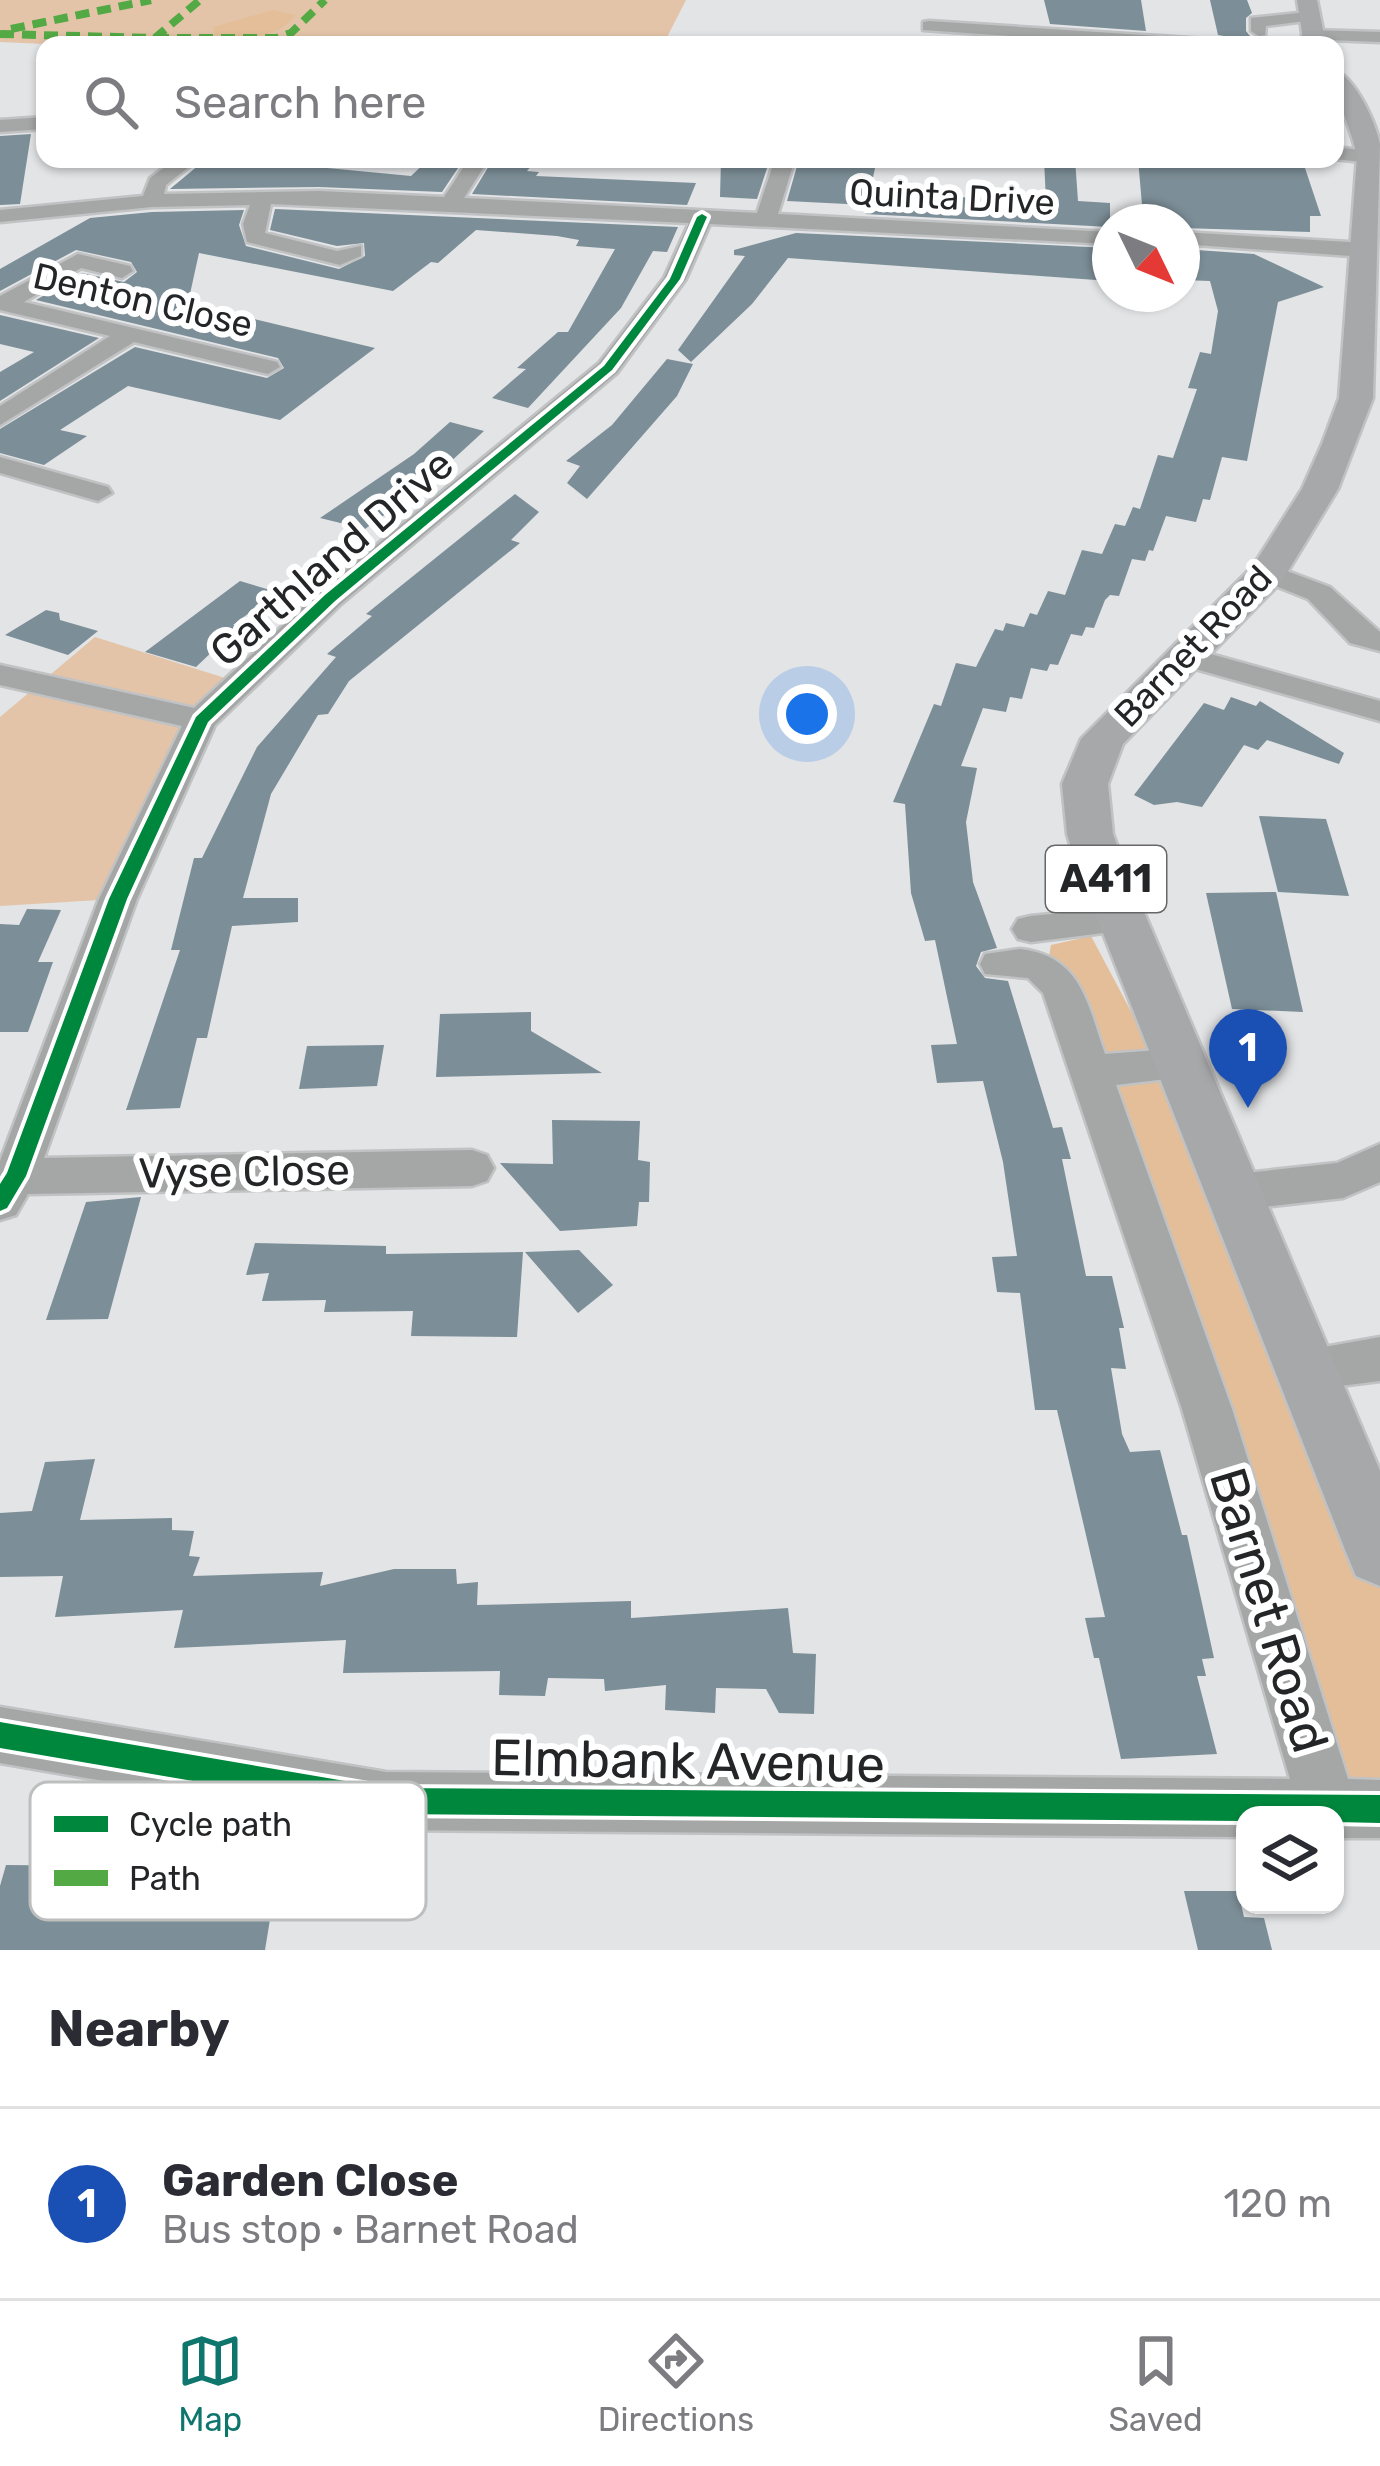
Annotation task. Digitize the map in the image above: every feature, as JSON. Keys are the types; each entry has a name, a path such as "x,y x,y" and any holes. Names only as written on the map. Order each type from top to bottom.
{"main road":[{"name":"Barnet Road","path":"1344,93 1373,153 1356,398 1320,489 1268,573 1103,739 1084,784 1090,834 1380,1552"}],"street":[{"path":"1115,13 1117,36"},
{"path":"1265,36 1257,22 1307,16 1380,37"},
{"path":"929,26 1010,36"},
{"path":"0,126 36,123"},
{"path":"152,201 157,182 176,168"},
{"path":"451,202 473,168"},
{"path":"765,220 781,168"},
{"path":"263,198 255,237 340,258 353,251"},
{"name":"Quinta Drive","path":"2,219 152,201 263,198 451,202 1092,237"},
{"name":"Garthland Drive","path":"8,1189 118,899 201,720 330,598 608,368 675,279 702,218"},
{"path":"1200,237 1371,231"},
{"path":"2,303 78,261 122,271"},
{"name":"Denton Close","path":"2,303 268,367"},
{"path":"0,417 129,335"},
{"path":"0,465 98,493"},
{"path":"1268,573 1319,593 1361,636 1380,642"},
{"path":"1185,656 1380,711"},
{"path":"0,675 201,720"},
{"path":"1275,682 1273,696 1282,705 1380,736"},
{"name":"Barnet Road","path":"1124,920 1015,946 1058,979 1207,1409 1354,1809"},
{"path":"1092,1071 1185,1064"},
{"path":"1237,1192 1343,1180 1380,1162"},
{"name":"Vyse Close","path":"8,1189 472,1168"},
{"path":"1308,1368 1380,1359"},
{"name":"Elmbank Avenue","path":"0,1735 275,1782"},
{"name":"Elmbank Avenue","path":"426,1801 1354,1809"}],"shaded area":[{"path":"0,0 686,0 668,36 36,36 36,44 0,42"},
{"path":"273,10 296,15 269,33 215,35 213,27"},
{"path":"95,637 241,683 99,900 0,906 0,717"},
{"path":"1091,936 1160,1066 1380,1552 1380,1809 1327,1806 1047,969 1051,945"}],"building":[{"path":"1044,0 1141,0 1146,31 1050,24"},
{"path":"1210,0 1247,0 1252,13 1246,18 1250,36 1218,35"},
{"path":"31,134 20,204 0,205 0,136"},
{"path":"195,168 328,168 411,176 419,168 458,168 442,192 319,187 170,189"},
{"path":"488,168 530,168 527,171 539,172 536,176 696,183 687,205 472,194"},
{"path":"721,168 767,168 757,199 720,197"},
{"path":"796,168 875,168 867,205 787,201"},
{"path":"1044,168 1076,168 1078,201 1110,204 1092,204 1092,226 865,214 913,201 912,195 1046,201"},
{"path":"1139,168 1305,168 1321,216 1310,216 1310,232 1200,229 1200,204 1142,204"},
{"path":"275,209 678,227 667,252 653,251 621,308 528,408 492,398 558,332 568,332 615,249 576,246 579,240 557,236 476,230 438,263 431,262 393,291 199,253 188,303 375,348 280,420 128,386 60,430 87,436 44,465 0,453 0,429 135,347 267,378 284,368 278,358 36,300 82,273 124,282 137,272 131,262 76,250 0,291 0,269 90,218 152,212 244,210 239,225 246,246 339,269 365,256 364,243 337,246 270,230"},
{"path":"796,233 1092,247 1092,280 788,258 752,304 691,362 678,350 745,256 734,255 734,250"},
{"path":"1200,250 1254,254 1324,287 1278,302 1247,461 1222,457 1210,500 1203,499 1196,522 1166,516 1153,551 1149,550 1145,561 1132,559 1119,596 1105,600 1094,628 1086,627 1082,636 1071,634 1058,665 1050,664 1047,671 1031,668 1022,699 1010,697 1006,712 983,708 961,766 977,768 966,822 973,882 997,948 981,952 976,966 985,978 1008,981 1053,1128 1062,1127 1071,1159 1062,1159 1086,1276 1112,1276 1124,1328 1119,1328 1126,1369 1111,1368 1122,1434 1130,1452 1160,1450 1182,1535 1187,1535 1214,1658 1202,1659 1206,1676 1197,1676 1217,1754 1121,1759 1099,1658 1094,1658 1085,1618 1105,1617 1057,1410 1035,1410 1020,1293 997,1292 992,1257 1017,1256 1003,1162 983,1081 937,1083 931,1045 957,1044 935,940 925,941 911,893 905,804 893,802 934,704 941,706 956,663 976,667 995,629 1003,631 1006,623 1024,627 1030,613 1037,615 1048,591 1065,595 1082,550 1102,554 1115,524 1125,526 1133,507 1140,509 1158,455 1173,458 1197,389 1188,388 1200,352 1211,354 1218,311 1210,281 1200,281"},
{"path":"0,315 99,338 0,401 0,372 34,352 0,344"},
{"path":"667,359 693,364 677,396 587,499 567,483 580,466 566,461 612,425"},
{"path":"450,422 484,431 423,487 365,529 320,518 414,454"},
{"path":"515,494 539,512 511,540 520,543 349,681 328,714 318,715 271,794 243,898 298,898 298,922 232,926 207,1038 197,1038 180,1108 126,1110 180,950 171,950 194,858 202,858 257,747 336,657 327,654 372,616 366,614"},
{"path":"240,581 277,592 233,625 239,626 196,667 145,652"},
{"path":"46,610 59,613 60,620 98,631 68,655 5,635"},
{"path":"1231,697 1256,706 1260,701 1344,753 1339,764 1267,740 1258,750 1244,745 1202,807 1177,802 1154,805 1134,795 1204,703 1224,710"},
{"path":"1259,816 1326,819 1349,896 1278,892"},
{"path":"1276,892 1303,1012 1232,1009 1206,893"},
{"path":"27,909 61,910 38,962 53,962 28,1032 0,1032 0,924 19,925"},
{"path":"531,1012 531,1031 602,1073 436,1077 440,1014"},
{"path":"384,1045 377,1086 299,1089 307,1046"},
{"path":"552,1120 640,1121 638,1160 650,1162 649,1202 639,1202 637,1226 560,1231 500,1163 553,1164"},
{"path":"141,1197 108,1319 46,1320 86,1202"},
{"path":"255,1243 386,1246 386,1254 523,1252 517,1337 411,1336 413,1311 324,1312 326,1300 262,1301 269,1273 246,1275"},
{"path":"579,1250 613,1285 578,1313 525,1252"},
{"path":"95,1459 80,1520 172,1518 172,1530 194,1531 189,1556 200,1557 193,1576 323,1572 320,1586 394,1569 456,1569 457,1584 478,1582 477,1605 631,1601 631,1618 788,1608 793,1653 816,1654 814,1714 779,1713 766,1689 716,1688 715,1713 665,1710 666,1685 605,1691 604,1679 548,1678 545,1696 499,1695 500,1671 343,1673 346,1640 174,1648 183,1610 55,1617 63,1576 0,1577 0,1513 32,1511 45,1462"},
{"path":"6,1865 30,1865 30,1920 270,1920 265,1950 0,1950 0,1886"},
{"path":"1184,1891 1236,1891 1236,1914 1264,1918 1272,1950 1198,1950"}],"marked path":[{"path":"11,29 151,0"},
{"path":"157,36 200,0"},
{"path":"283,36 325,0"},
{"path":"0,34 78,36"}],"cycle path":[{"path":"0,1202 16,1176 118,899 201,720 330,598 608,368 675,279 702,217"},
{"path":"0,1735 275,1782"},
{"path":"426,1801 1380,1809"}],"place":[{"name":"Garden Close","path":"1248,1108"}]}
